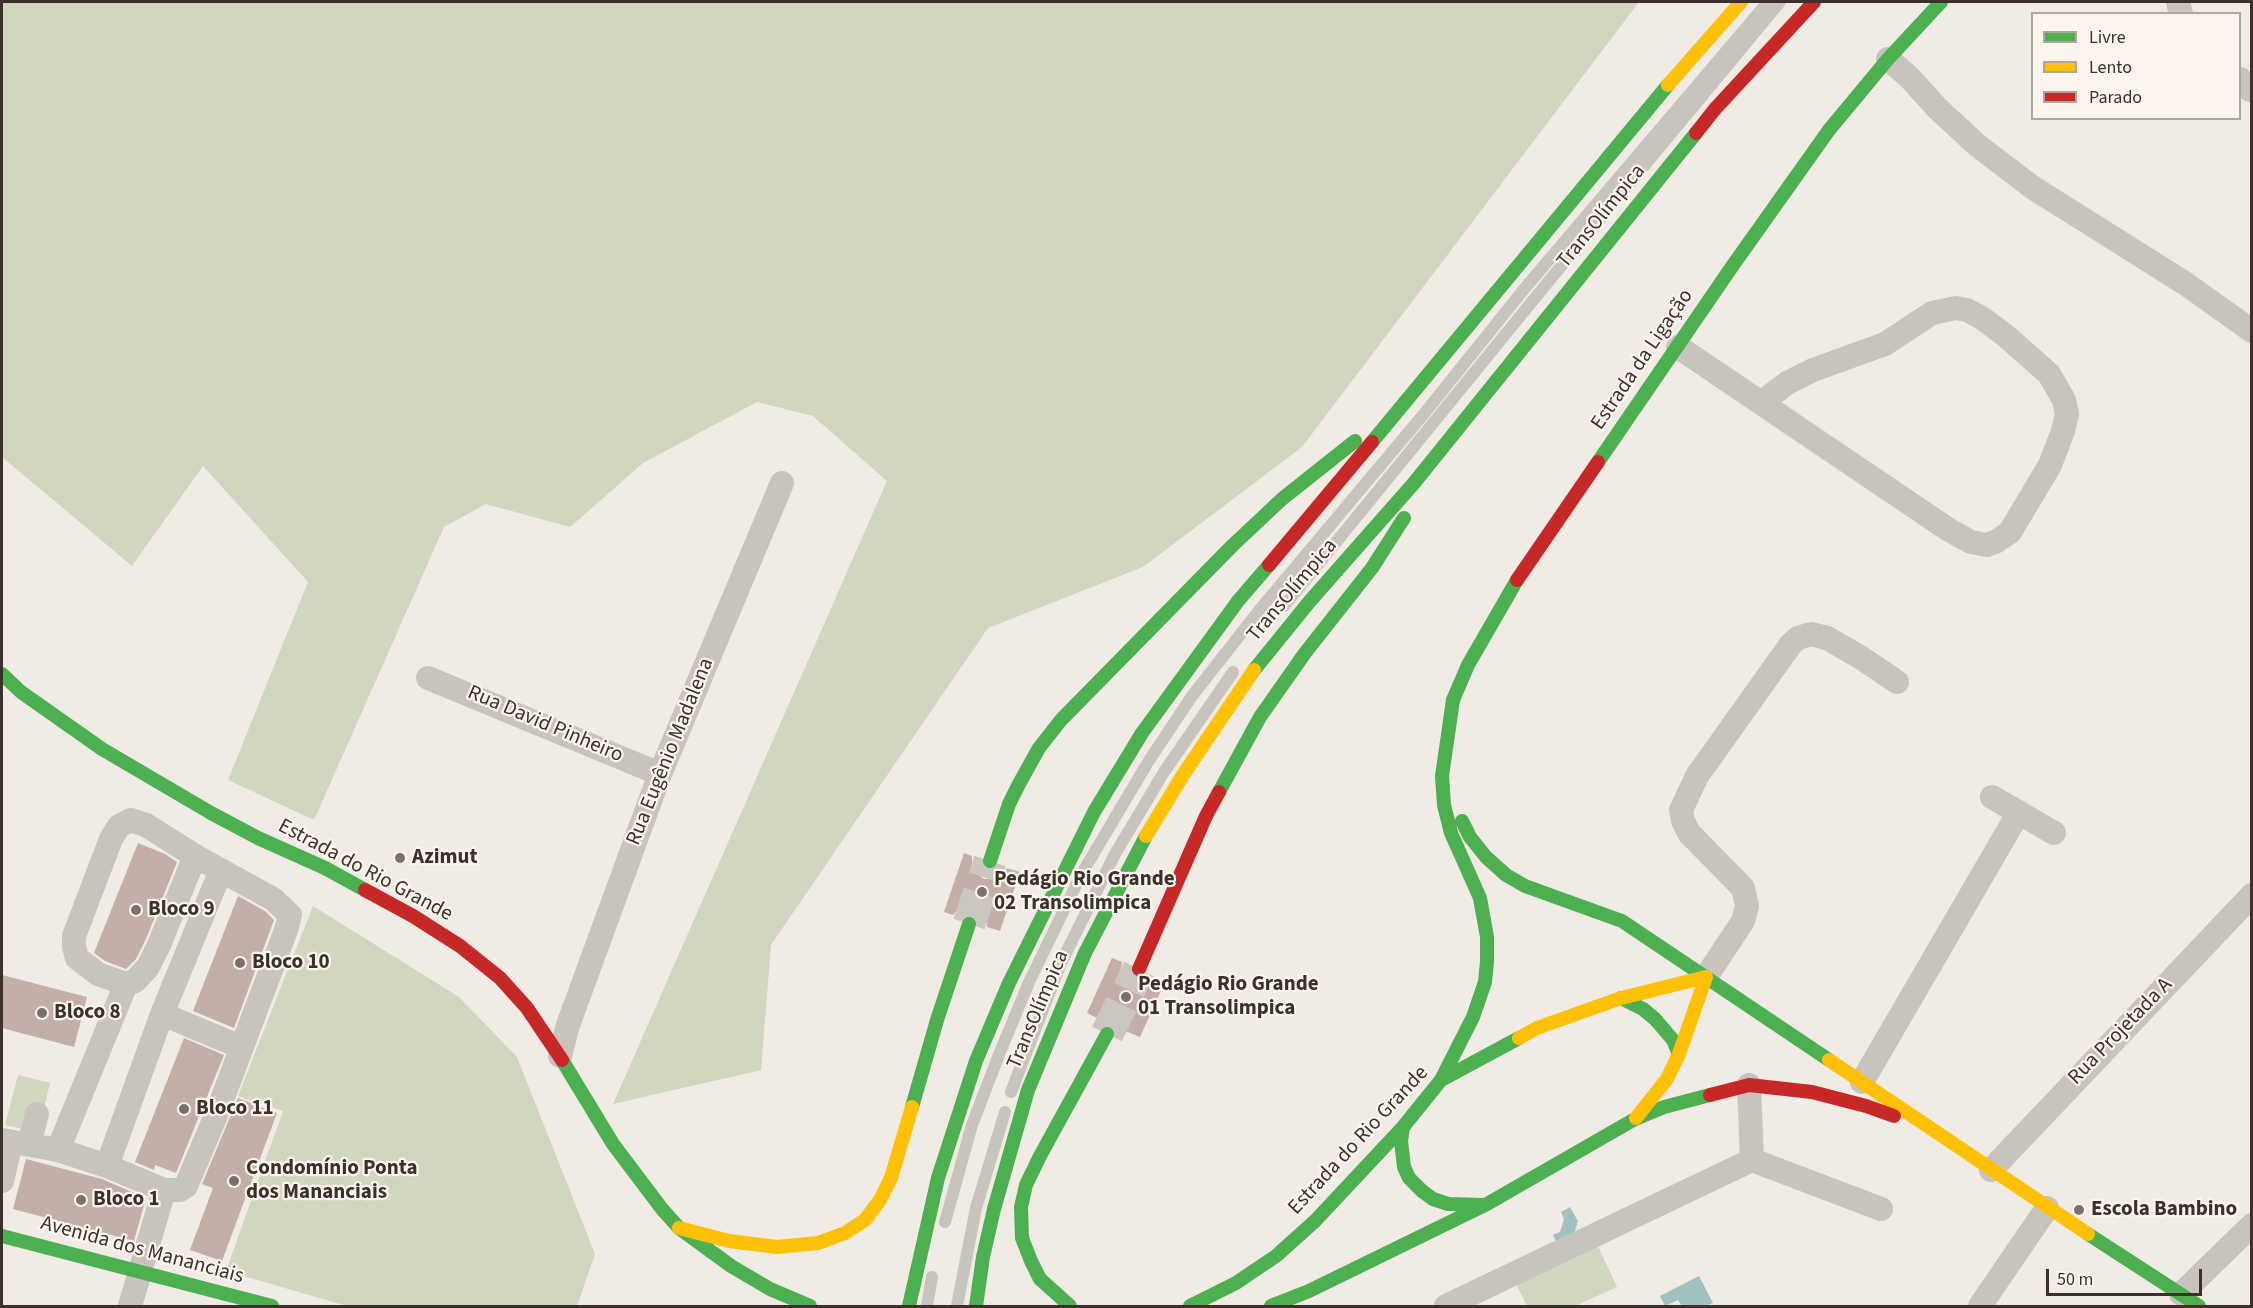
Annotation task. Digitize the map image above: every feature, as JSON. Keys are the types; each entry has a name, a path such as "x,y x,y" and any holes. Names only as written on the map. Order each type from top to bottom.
{"main road":[{"name":"TransOlímpica","path":"909,1306 938,1178 976,1060 1009,983 1094,812 1142,733 1238,601 1638,119 1741,2"},
{"name":"TransOlímpica","path":"976,1306 994,1209 1028,1090 1085,953 1150,829 1183,775 1246,680 1310,601 1414,483 1715,110 1814,2"},
{"name":"Estrada da Ligação","path":"1441,1080 1473,1017 1485,982 1487,962 1487,937 1480,898 1451,833 1444,805 1442,776 1453,700 1468,665 1509,591 1731,268 1829,130 1888,59 1941,2"},
{"path":"990,861 1009,804 1019,784 1039,748 1061,720 1217,561 1282,499 1344,449 1398,411"},
{"path":"1139,969 1206,816 1260,717 1305,653 1372,568 1409,507 1414,483"},
{"name":"Estrada do Rio Grande","path":"2,674 21,692 102,749 211,813 258,838 325,868 413,916 460,946 500,978 527,1008 560,1056 613,1144 679,1228 731,1266 770,1289 810,1306"},
{"path":"1442,776 1470,837 1486,857 1506,875 1525,886 1622,921 1706,976 1808,1053 1862,1082 2047,1209 2190,1300"},
{"path":"679,1228 729,1241 777,1247 818,1243 845,1233 865,1220 880,1200 891,1178 937,1020 969,924"},
{"path":"1635,1119 1667,1079 1679,1054 1706,976"},
{"name":"Estrada do Rio Grande","path":"1190,1306 1236,1282 1276,1256 1315,1221 1403,1127 1441,1080 1537,1028 1621,998 1706,976"},
{"path":"1621,998 1638,1006 1655,1019 1673,1040 1679,1054"},
{"path":"1070,1306 1040,1280 1022,1238 1021,1207 1026,1185 1040,1156 1107,1034"},
{"path":"1271,1306 1312,1299 1487,1204 1635,1119 1675,1104 1758,1080 1866,1106 1930,1128"},
{"path":"1403,1127 1401,1141 1404,1167 1409,1178 1422,1191 1432,1199 1448,1204 1466,1206 1487,1204"},
{"name":"Avenida dos Mananciais","path":"2,1236 272,1306"}],"street":[{"path":"1888,59 1910,77 1938,109 1977,145 2032,187 2186,284 2252,331"},
{"path":"1678,347 1761,403 1950,530 1971,542 1987,545 1997,542 2010,532 2050,465 2067,414 2064,400 2049,374 1982,318 1956,308 1932,313 1885,344 1813,370 1787,383 1761,403"},
{"name":"Rua Eugênio Madalena","path":"560,1056 568,1025 660,774 782,483"},
{"path":"1706,976 1743,921 1747,906 1743,888 1689,833 1683,821 1681,810 1697,776 1791,644 1798,638 1811,634 1827,638 1897,682"},
{"name":"Rua David Pinheiro","path":"429,678 660,774"},
{"path":"1992,797 2054,833"},
{"path":"1862,1082 2019,812"},
{"path":"14,1142 58,1150 164,1190 180,1190 186,1186 242,1047 290,915 273,899 195,856 146,825 131,820 118,826 111,839 74,936 77,957 98,974 126,984 135,981 148,968 195,856"},
{"path":"107,1167 162,1014 221,870"},
{"name":"Rua Projetada A","path":"1991,1170 2252,895"},
{"path":"58,1150 126,984"},
{"path":"162,1014 242,1047"},
{"path":"542,1031 568,1025"},
{"path":"1752,1160 1758,1080"},
{"path":"2,1181 14,1142 37,1114"},
{"path":"1446,1306 1752,1160 1881,1209"},
{"path":"130,1306 164,1190"},
{"path":"1980,1306 2047,1209"},
{"path":"2190,1300 2252,1225"}],"lane":[{"name":"TransOlímpica","path":"942,1233 972,1125 1030,980 1081,875 1148,762 1192,696 1261,608 1424,415 1525,288 1768,2"},
{"name":"TransOlímpica","path":"1280,612 1540,291 1780,2"},
{"name":"TransOlímpica","path":"957,1306 976,1208 1015,1077 1061,963 1115,854 1164,771 1222,685 1244,657"},
{"path":"927,1306 935,1265"}],"green space":[{"path":"2,2 1639,2 1302,447 1143,567 988,628 771,945 761,1070 613,1104 887,481 813,416 757,402 643,463 570,527 486,504 444,527 314,820 228,780 308,582 203,466 132,566 2,457"},
{"path":"313,906 459,997 517,1057 595,1254 577,1306 347,1306 226,1271 283,1111 238,1096"},
{"path":"18,1075 50,1083 38,1133 5,1125"},
{"path":"1595,1240 1617,1287 1575,1306 1527,1306 1513,1278"}],"water":[{"path":"1570,1207 1578,1221 1573,1237 1558,1245 1553,1235 1560,1232 1564,1219 1561,1212"},
{"path":"1699,1276 1713,1303 1705,1306 1682,1306 1678,1300 1665,1306 1660,1296"}],"building":[{"name":"Bloco 9","path":"138,843 165,854 177,862 146,939 136,959 126,969 105,961 94,953"},
{"name":"Pedágio Rio Grande 02 Transolimpica","path":"964,853 972,856 972,865 976,873 984,879 994,879 1003,875 1007,868 1020,872 1000,931 987,927 987,920 983,912 975,906 965,906 953,915 944,912"},
{"name":"Bloco 10","path":"238,896 265,911 274,920 234,1028 193,1011"},
{"name":"Pedágio Rio Grande 01 Transolimpica","path":"1112,958 1122,962 1120,972 1131,986 1142,987 1150,984 1156,977 1165,982 1140,1037 1125,1031 1123,1024 1115,1017 1106,1015 1097,1018 1087,1013"},
{"name":"Bloco 8","path":"2,975 87,997 74,1047 2,1028"},
{"name":"Bloco 11","path":"184,1038 224,1055 176,1173 155,1165 154,1170 135,1162"},
{"name":"Condomínio Ponta dos Mananciais","path":"238,1098 277,1113 222,1261 190,1250 213,1188 202,1184"},
{"name":"Bloco 1","path":"26,1159 102,1179 146,1198 134,1241 13,1209"}],"tunnel":[{"path":"969,924 990,861"},
{"path":"1107,1034 1139,969"}],"traffic: fast":[{"path":"1598,462 1829,130 1888,59 1941,2"},
{"path":"1372,442 1668,85"},
{"path":"1254,670 1310,601 1414,483 1696,133"},
{"path":"990,861 1009,804 1019,784 1039,748 1061,720 1232,546 1282,499 1355,441"},
{"path":"1219,792 1260,717 1305,653 1372,568 1404,518"},
{"path":"909,1306 938,1178 976,1061 1009,983 1094,812 1142,733 1238,601 1269,565"},
{"path":"1441,1080 1473,1017 1485,982 1487,962 1487,937 1480,898 1451,833 1444,805 1442,776 1453,700 1468,665 1517,580"},
{"path":"2,674 21,692 102,749 211,813 365,890"},
{"path":"1462,821 1470,837 1486,857 1506,875 1525,886 1622,921 1829,1060"},
{"path":"976,1306 983,1257 994,1209 1028,1090 1085,953 1146,836"},
{"path":"912,1107 937,1020 969,924"},
{"path":"1621,998 1643,1009 1655,1019 1673,1040 1679,1054"},
{"path":"1070,1306 1040,1279 1031,1261 1022,1238 1021,1207 1026,1185 1040,1156 1107,1034"},
{"path":"1190,1306 1236,1283 1276,1256 1315,1221 1403,1127 1441,1080 1519,1038"},
{"path":"562,1060 613,1144 679,1228 731,1266 770,1289 810,1306"},
{"path":"1271,1306 1309,1291 1487,1204 1635,1119 1664,1107 1710,1095"},
{"path":"1403,1127 1401,1141 1404,1167 1409,1178 1422,1191 1433,1199 1448,1204 1484,1205"},
{"path":"2088,1234 2199,1306"},
{"path":"2,1236 272,1306"}],"traffic: slow":[{"path":"1668,85 1741,2"},
{"path":"1146,836 1183,775 1254,670"},
{"path":"1636,1118 1667,1079 1679,1054 1706,977"},
{"path":"1519,1038 1537,1028 1621,998 1706,977"},
{"path":"1829,1060 2088,1234"},
{"path":"679,1228 729,1241 777,1247 818,1243 845,1233 865,1220 880,1200 891,1178 912,1107"}],"traffic: jam":[{"path":"1696,133 1715,109 1814,2"},
{"path":"1269,565 1372,442"},
{"path":"1517,580 1598,462"},
{"path":"1139,969 1206,816 1219,792"},
{"path":"365,890 413,916 460,946 500,978 527,1008 562,1060"},
{"path":"1710,1095 1749,1085 1812,1092 1894,1116"}],"place":[{"name":"Azimut","path":"400,858"},
{"name":"Pedágio Rio Grande 02 Transolimpica","path":"982,892"},
{"name":"Bloco 9","path":"136,910"},
{"name":"Bloco 10","path":"240,963"},
{"name":"Pedágio Rio Grande 01 Transolimpica","path":"1126,997"},
{"name":"Bloco 8","path":"42,1013"},
{"name":"Bloco 11","path":"184,1109"},
{"name":"Condomínio Ponta dos Mananciais","path":"234,1181"},
{"name":"Bloco 1","path":"81,1200"},
{"name":"Escola Bambino","path":"2079,1210"}]}
